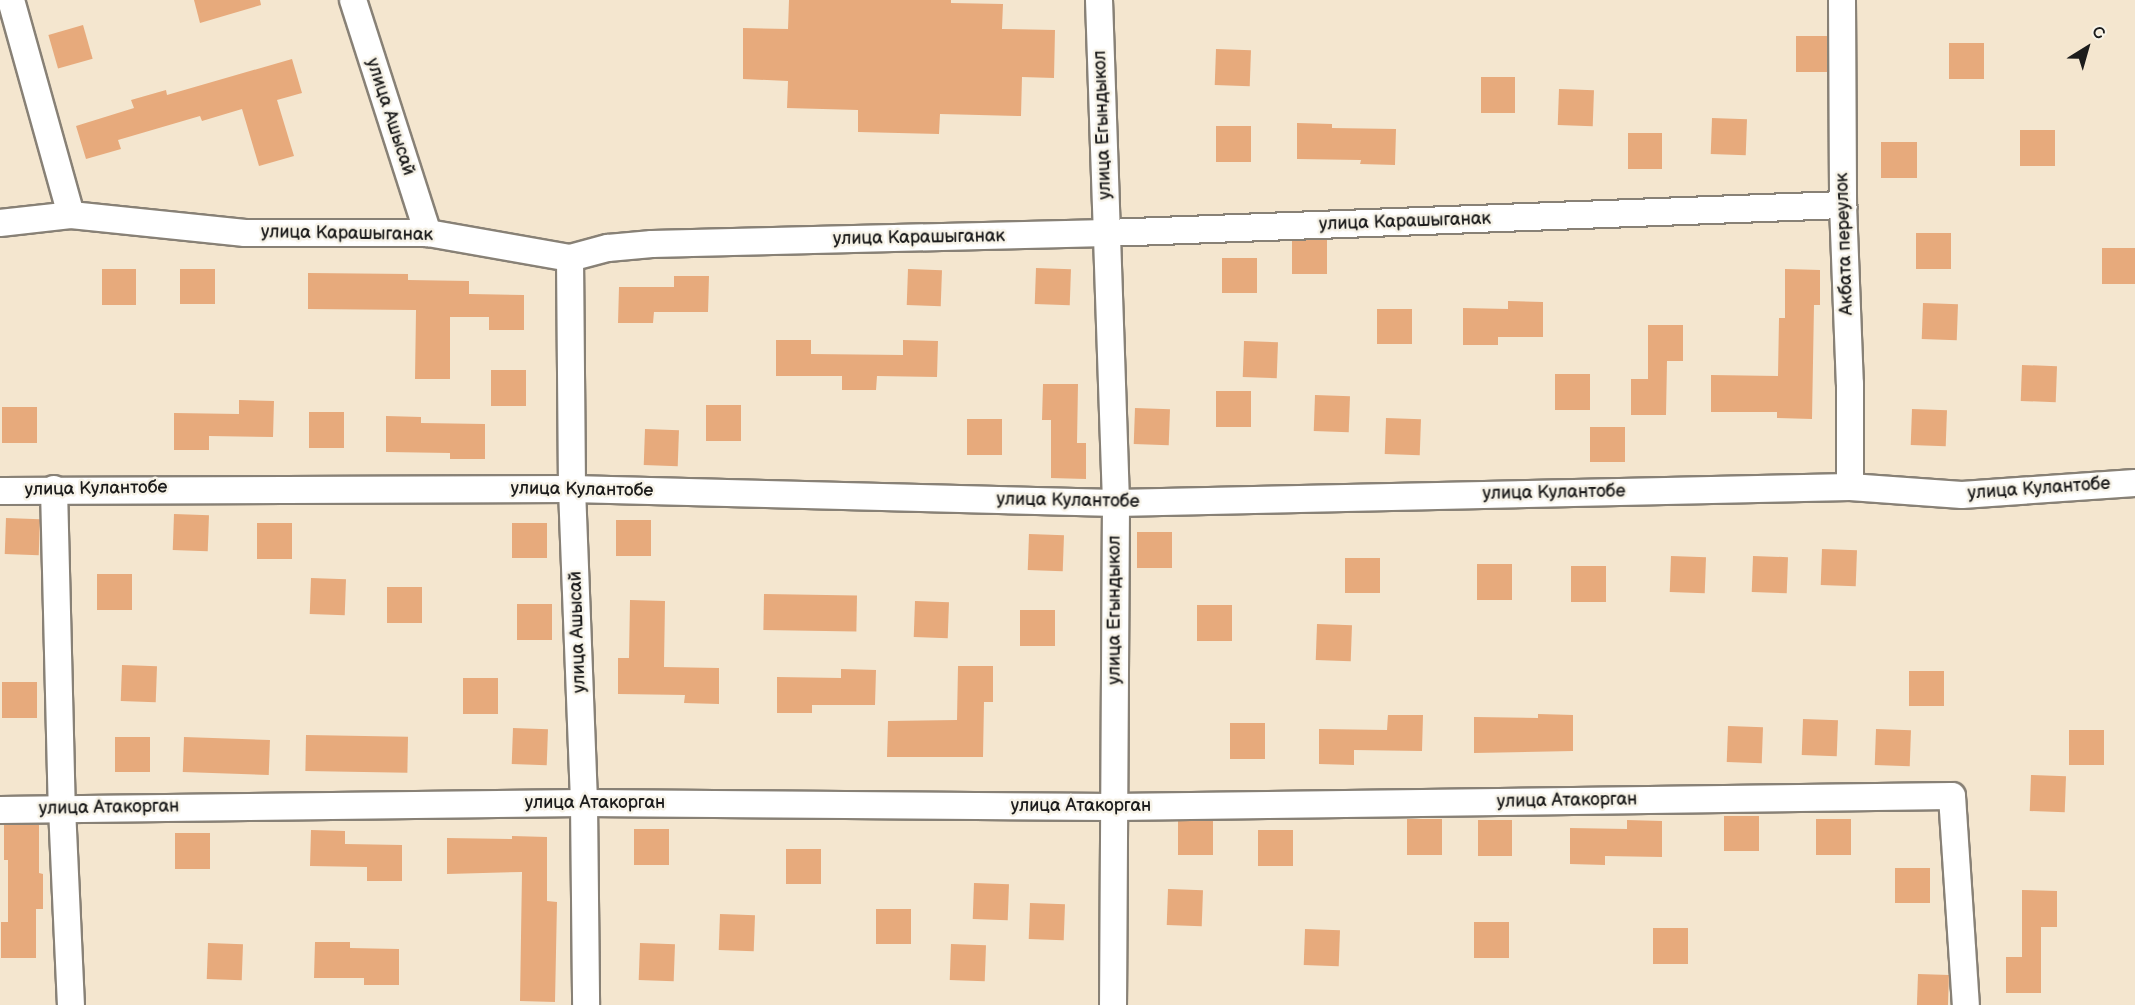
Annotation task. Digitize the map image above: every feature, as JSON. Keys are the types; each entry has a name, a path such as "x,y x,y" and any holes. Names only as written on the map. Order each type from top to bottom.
{"street":[{"path":"11,0 70,214"},
{"name":"улица Ашысай","path":"353,0 428,233"},
{"name":"улица Егындыкол","path":"1099,0 1116,503 1113,1005"},
{"name":"Акбата переулок","path":"1842,0 1843,205 1850,384 1850,487"},
{"name":"улица Карашыганак","path":"0,223 70,214 245,233 428,233 570,258 608,248 652,244 1107,233 1843,205"},
{"name":"улица Ашысай","path":"570,258 572,489 584,802 586,1005"},
{"name":"улица Кулантобе","path":"0,491 54,489 572,489 1116,503 1850,487 1962,495 2135,483"},
{"path":"54,489 62,808 71,1005"},
{"name":"улица Атакорган","path":"0,810 584,802 1114,807 1952,796 1966,1005"}],"building":[{"path":"194,0 260,0 261,5 200,23"},
{"path":"789,0 951,0 951,3 1003,4 1002,29 1055,30 1054,78 1022,77 1021,116 940,114 939,134 858,132 858,110 787,108 788,81 743,79 743,28 788,29"},
{"path":"83,25 93,59 58,69 48,35"},
{"path":"1796,36 1827,36 1827,72 1796,72"},
{"path":"1949,43 1984,43 1984,79 1949,79"},
{"path":"1216,49 1251,50 1250,86 1215,85"},
{"path":"292,59 302,93 277,100 294,156 259,166 242,109 202,121 200,116 118,140 121,149 86,159 76,126 134,108 131,100 166,90 167,95"},
{"path":"1481,77 1515,77 1515,113 1481,113"},
{"path":"1559,89 1594,90 1593,126 1558,125"},
{"path":"1712,118 1747,119 1746,155 1711,154"},
{"path":"1297,123 1332,124 1332,128 1396,129 1395,165 1360,164 1361,160 1297,159"},
{"path":"1216,126 1251,126 1251,162 1216,162"},
{"path":"2020,130 2055,130 2055,166 2020,166"},
{"path":"1628,133 1662,133 1662,169 1628,169"},
{"path":"1881,142 1917,142 1917,178 1881,178"},
{"path":"1916,233 1951,233 1951,269 1916,269"},
{"path":"1292,240 1327,240 1327,274 1292,274"},
{"path":"2102,248 2135,248 2135,284 2102,284"},
{"path":"1222,258 1257,258 1257,293 1222,293"},
{"path":"1036,268 1071,269 1070,305 1035,304"},
{"path":"102,269 136,269 136,305 102,305"},
{"path":"180,269 215,269 215,304 180,304"},
{"path":"908,269 942,270 941,306 907,305"},
{"path":"1785,269 1820,270 1820,305 1814,305 1812,419 1777,418 1777,412 1711,412 1711,375 1778,376 1779,318 1785,318"},
{"path":"308,273 408,274 408,280 469,281 469,294 524,295 524,330 489,330 489,317 450,317 450,379 415,379 416,310 308,309"},
{"path":"674,276 709,276 708,312 654,312 653,323 618,323 619,287 674,287"},
{"path":"1508,301 1543,302 1543,337 1498,337 1498,345 1463,345 1463,308 1508,309"},
{"path":"1923,303 1958,304 1957,340 1922,339"},
{"path":"1377,309 1412,309 1412,344 1377,344"},
{"path":"1648,325 1683,325 1683,361 1667,361 1666,415 1631,415 1631,379 1648,379"},
{"path":"776,340 811,340 811,354 903,355 903,340 938,341 937,377 877,376 876,390 842,390 842,376 776,376"},
{"path":"1244,341 1278,342 1277,378 1243,377"},
{"path":"2022,365 2057,366 2056,402 2021,401"},
{"path":"491,370 526,370 526,406 491,406"},
{"path":"1555,374 1590,374 1590,410 1555,410"},
{"path":"1043,384 1078,384 1077,443 1086,443 1086,479 1051,478 1051,420 1042,420"},
{"path":"1216,391 1251,391 1251,427 1216,427"},
{"path":"1315,395 1350,396 1349,432 1314,431"},
{"path":"239,400 274,401 273,437 209,436 209,450 174,450 174,413 239,414"},
{"path":"706,405 741,405 741,441 706,441"},
{"path":"2,407 37,407 37,443 2,443"},
{"path":"1135,408 1170,409 1169,445 1134,444"},
{"path":"1912,409 1947,410 1946,446 1911,445"},
{"path":"309,412 344,412 344,448 309,448"},
{"path":"386,416 421,417 421,423 485,424 485,459 450,459 450,453 386,452"},
{"path":"1386,418 1421,419 1420,455 1385,454"},
{"path":"967,419 1002,419 1002,455 967,455"},
{"path":"1590,427 1625,427 1625,462 1590,462"},
{"path":"645,429 679,430 678,466 644,465"},
{"path":"174,514 209,515 208,551 173,550"},
{"path":"6,518 40,519 39,555 5,554"},
{"path":"616,520 651,520 651,556 616,556"},
{"path":"257,523 292,523 292,559 257,559"},
{"path":"512,523 547,523 547,558 512,558"},
{"path":"1137,532 1172,532 1172,568 1137,568"},
{"path":"1029,534 1064,535 1063,571 1028,570"},
{"path":"1822,549 1857,550 1856,586 1821,585"},
{"path":"1671,556 1706,557 1705,593 1670,592"},
{"path":"1753,556 1788,557 1787,593 1752,592"},
{"path":"1345,558 1380,558 1380,593 1345,593"},
{"path":"1477,564 1512,564 1512,600 1477,600"},
{"path":"1571,566 1606,566 1606,602 1571,602"},
{"path":"97,574 132,574 132,610 97,610"},
{"path":"311,578 346,579 345,615 310,614"},
{"path":"387,587 422,587 422,623 387,623"},
{"path":"764,594 857,596 856,632 763,630"},
{"path":"630,600 665,601 664,667 719,668 719,704 684,703 685,695 618,694 618,658 629,658"},
{"path":"915,601 949,602 948,638 914,637"},
{"path":"517,604 552,604 552,640 517,640"},
{"path":"1197,605 1232,605 1232,641 1197,641"},
{"path":"1020,610 1055,610 1055,646 1020,646"},
{"path":"1317,624 1352,625 1351,661 1316,660"},
{"path":"122,665 157,666 156,702 121,701"},
{"path":"958,666 993,666 993,702 984,702 983,757 887,757 888,721 957,720"},
{"path":"841,669 876,670 875,705 812,705 812,713 777,713 777,677 841,678"},
{"path":"1909,671 1944,671 1944,706 1909,706"},
{"path":"463,678 498,678 498,714 463,714"},
{"path":"2,682 37,682 37,718 2,718"},
{"path":"1538,714 1573,715 1573,751 1474,753 1474,717 1538,718"},
{"path":"1388,715 1423,715 1422,751 1354,750 1354,765 1319,764 1319,729 1387,730"},
{"path":"1803,719 1838,720 1837,756 1802,755"},
{"path":"1230,723 1265,723 1265,759 1230,759"},
{"path":"1728,726 1763,727 1762,763 1727,762"},
{"path":"513,728 548,729 547,765 512,764"},
{"path":"1876,729 1911,730 1910,766 1875,765"},
{"path":"2069,730 2104,730 2104,765 2069,765"},
{"path":"306,735 408,737 407,773 305,771"},
{"path":"115,737 150,737 150,772 115,772"},
{"path":"184,737 270,740 269,775 183,772"},
{"path":"2031,775 2066,776 2065,812 2030,811"},
{"path":"1724,816 1759,816 1759,851 1724,851"},
{"path":"1407,819 1442,819 1442,855 1407,855"},
{"path":"1816,819 1851,819 1851,855 1816,855"},
{"path":"1478,820 1512,820 1512,856 1478,856"},
{"path":"1627,820 1662,821 1662,857 1605,856 1605,865 1570,864 1570,828 1627,829"},
{"path":"1178,821 1213,821 1213,855 1178,855"},
{"path":"4,825 39,825 39,873 43,874 43,909 36,909 36,958 1,958 1,922 8,922 8,860 4,860"},
{"path":"634,829 669,829 669,865 634,865"},
{"path":"311,830 345,831 345,844 402,845 402,881 367,881 367,867 310,866"},
{"path":"1258,830 1293,830 1293,866 1258,866"},
{"path":"175,833 210,833 210,869 175,869"},
{"path":"512,836 547,837 547,901 557,902 555,1002 520,1001 522,872 447,874 447,838 512,839"},
{"path":"786,849 821,849 821,884 786,884"},
{"path":"1895,868 1930,868 1930,903 1895,903"},
{"path":"974,883 1009,884 1008,920 973,919"},
{"path":"1168,889 1203,890 1202,926 1167,925"},
{"path":"2022,890 2057,891 2057,927 2041,927 2041,993 2006,993 2006,957 2022,957"},
{"path":"1030,903 1065,904 1064,940 1029,939"},
{"path":"876,909 911,909 911,944 876,944"},
{"path":"720,914 755,915 754,951 719,950"},
{"path":"1474,922 1509,922 1509,958 1474,958"},
{"path":"1653,928 1688,928 1688,964 1653,964"},
{"path":"1305,929 1340,930 1339,966 1304,965"},
{"path":"315,942 350,942 350,948 399,949 399,985 364,985 364,978 314,978"},
{"path":"208,943 243,944 242,980 207,979"},
{"path":"640,943 675,944 674,981 639,980"},
{"path":"951,944 986,945 985,981 950,980"},
{"path":"1918,974 1949,975 1948,1005 1917,1005"}]}
